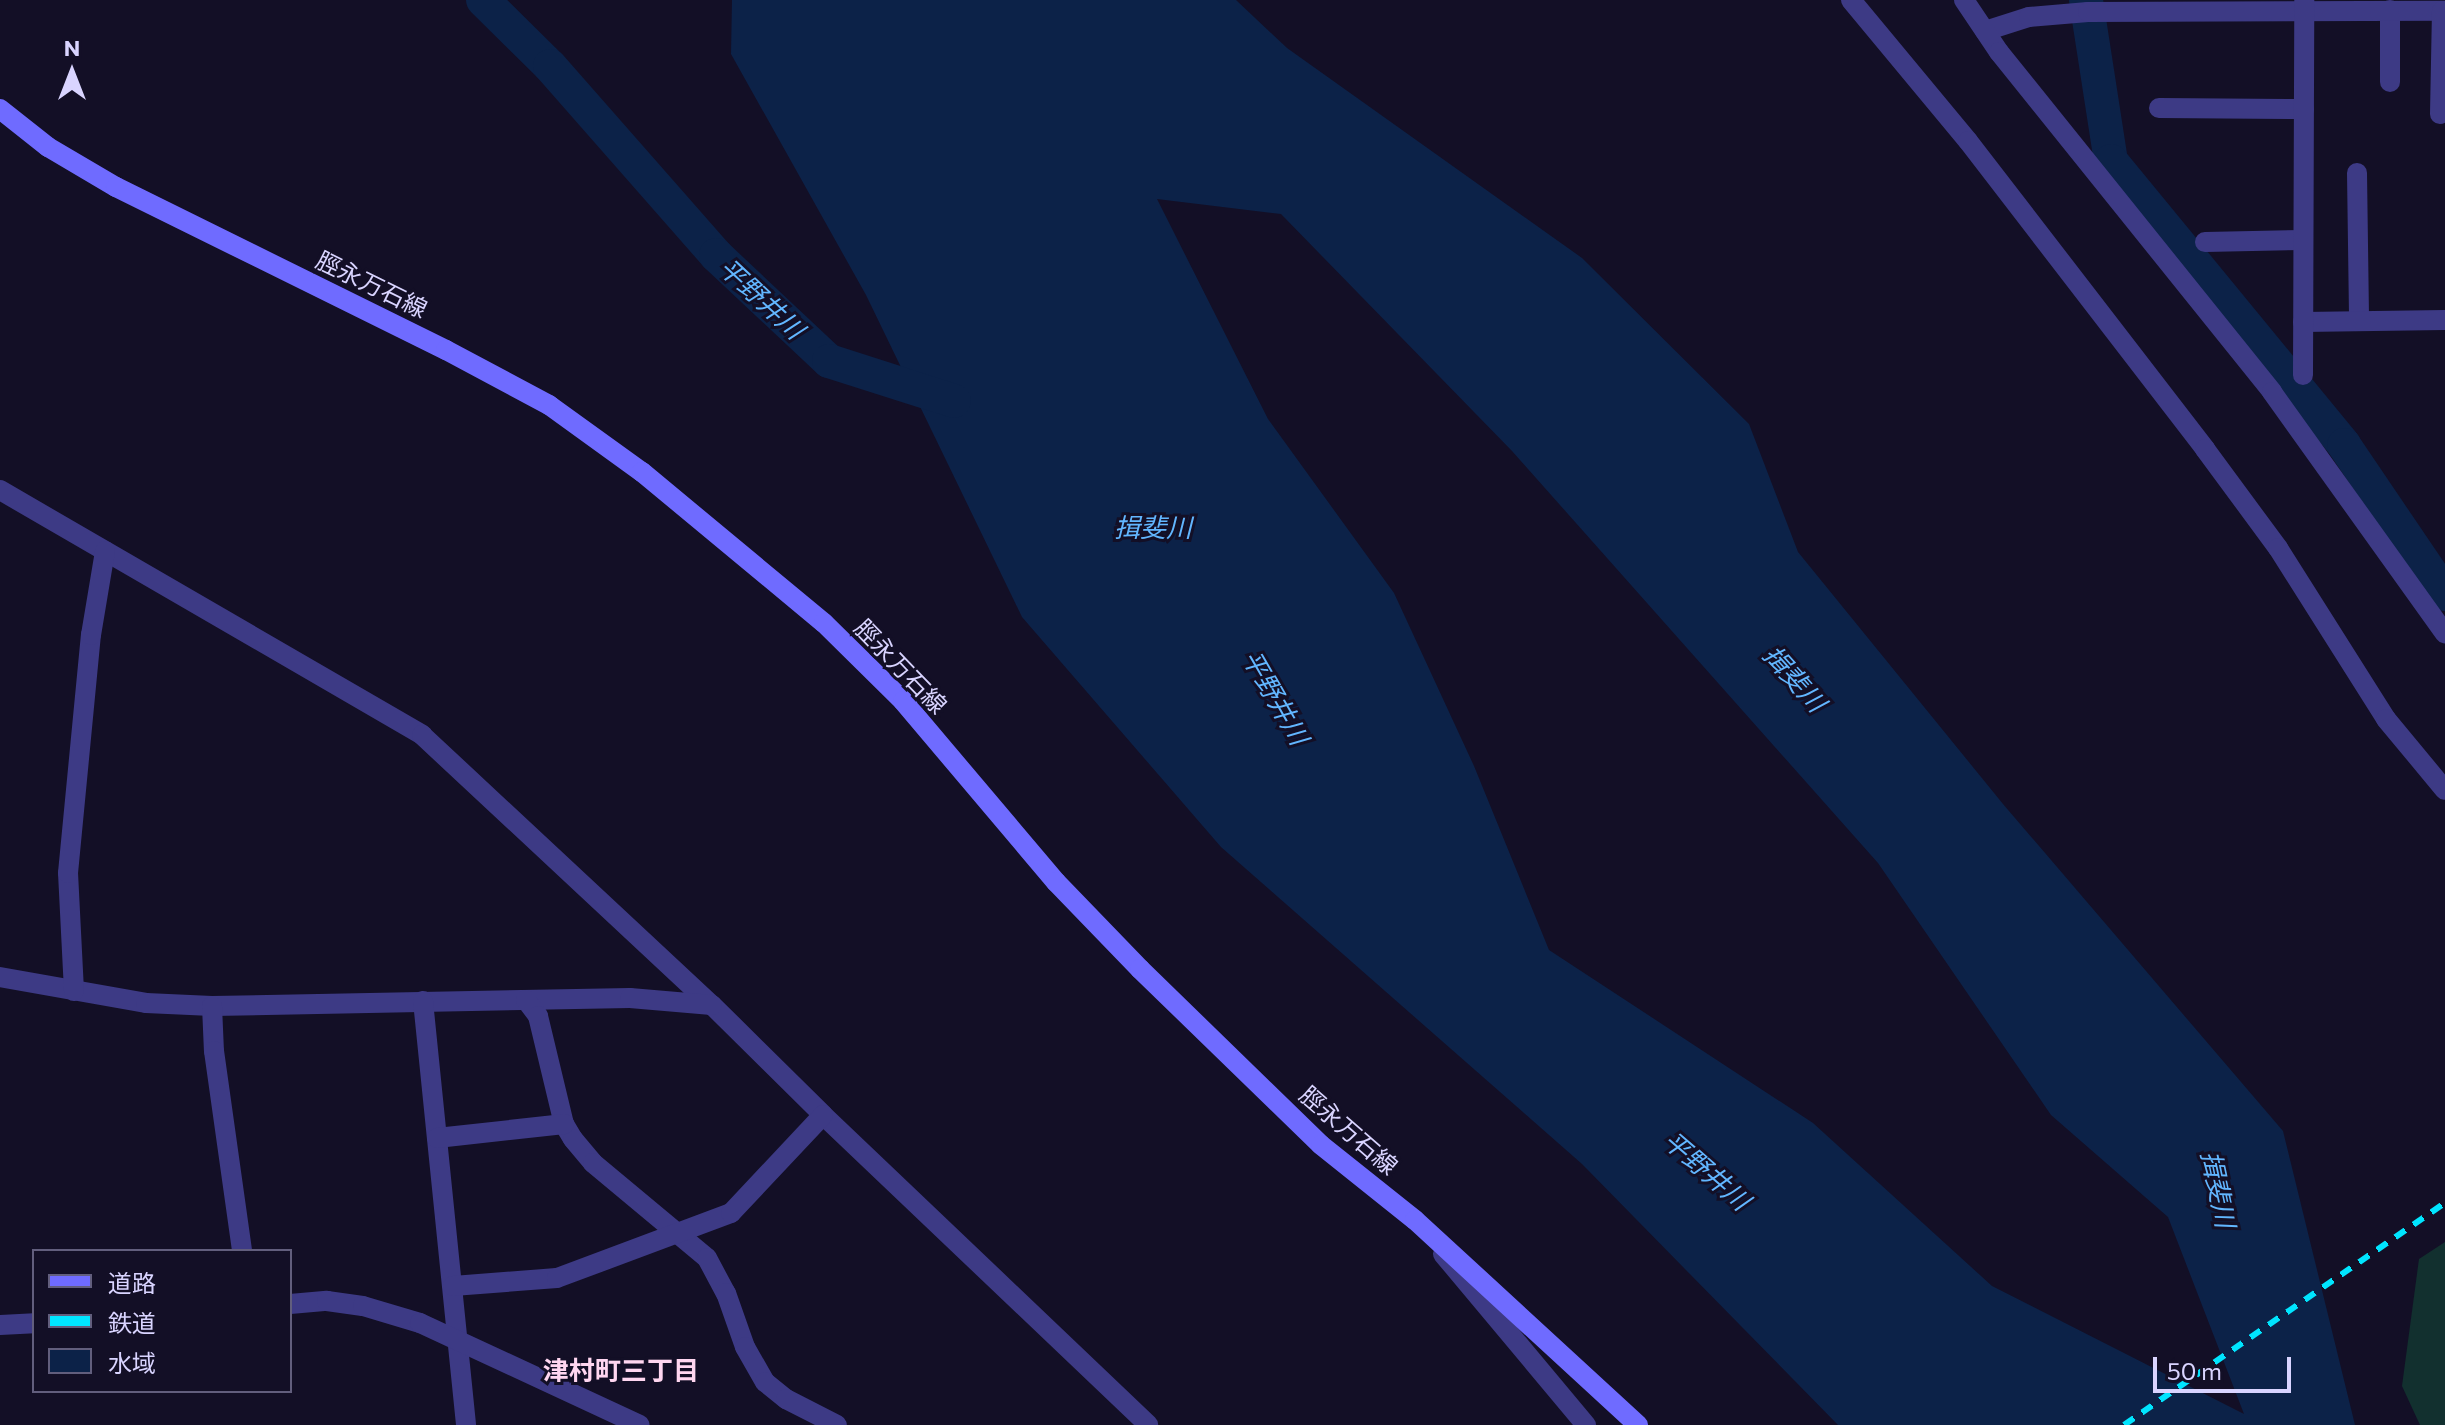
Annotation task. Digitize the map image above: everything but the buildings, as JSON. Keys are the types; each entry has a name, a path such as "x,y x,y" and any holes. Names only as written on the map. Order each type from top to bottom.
{"main road":[{"name":"脛永万石線","path":"0,109 48,147 116,187 446,350 549,405 642,472 824,623 903,701 1056,882 1140,969 1321,1145 1415,1220 1638,1425"}],"street":[{"path":"1851,0 1968,141 2205,449 2278,548 2386,719 2445,790"},
{"path":"1964,0 1985,31 2272,392 2445,634"},
{"path":"1985,31 2072,7 2304,5 2390,10 2444,8 2440,114"},
{"path":"2303,375 2304,5"},
{"path":"2390,10 2390,82"},
{"path":"2159,108 2304,109"},
{"path":"2357,173 2359,321"},
{"path":"2205,242 2303,240"},
{"path":"2303,322 2445,320"},
{"path":"0,490 422,735 712,1005 1148,1425"},
{"path":"74,991 68,873 91,635 105,551"},
{"path":"0,977 146,1003 212,1006 630,998 712,1005"},
{"path":"526,1000 538,1016 564,1124 593,1163 707,1258 726,1293 745,1347 765,1382 786,1399 837,1425"},
{"path":"423,1001 466,1425"},
{"path":"212,1006 214,1051 242,1249"},
{"path":"453,1286 557,1278 731,1213 823,1115"},
{"path":"437,1138 564,1124"},
{"path":"1415,1220 1586,1425"},
{"path":"292,1304 327,1301 363,1306 458,1339 640,1425"},
{"path":"0,1325 32,1323"}],"green space":[{"path":"2445,1242 2445,1425 2420,1425 2402,1386 2419,1259"}],"water":[{"name":"揖斐川","path":"732,0 1236,0 1287,48 1582,258 1749,424 1798,552 2003,804 2283,1131 2355,1425 1838,1425 1582,1164 1221,847 1022,617 866,295 731,54","holes":["1157,199 1281,214 1512,451 1878,863 2051,1115 2168,1217 2244,1414 1992,1286 1813,1123 1549,950 1474,766 1394,593 1268,419"]}],"waterway":[{"name":"平野井川","path":"483,0 550,66 716,255 829,361 954,401"},
{"path":"2086,0 2111,161 2344,445 2445,594"}],"railway":[{"path":"2124,1425 2445,1203"}],"district":[{"name":"津村町三丁目","path":"621,1370"}]}
